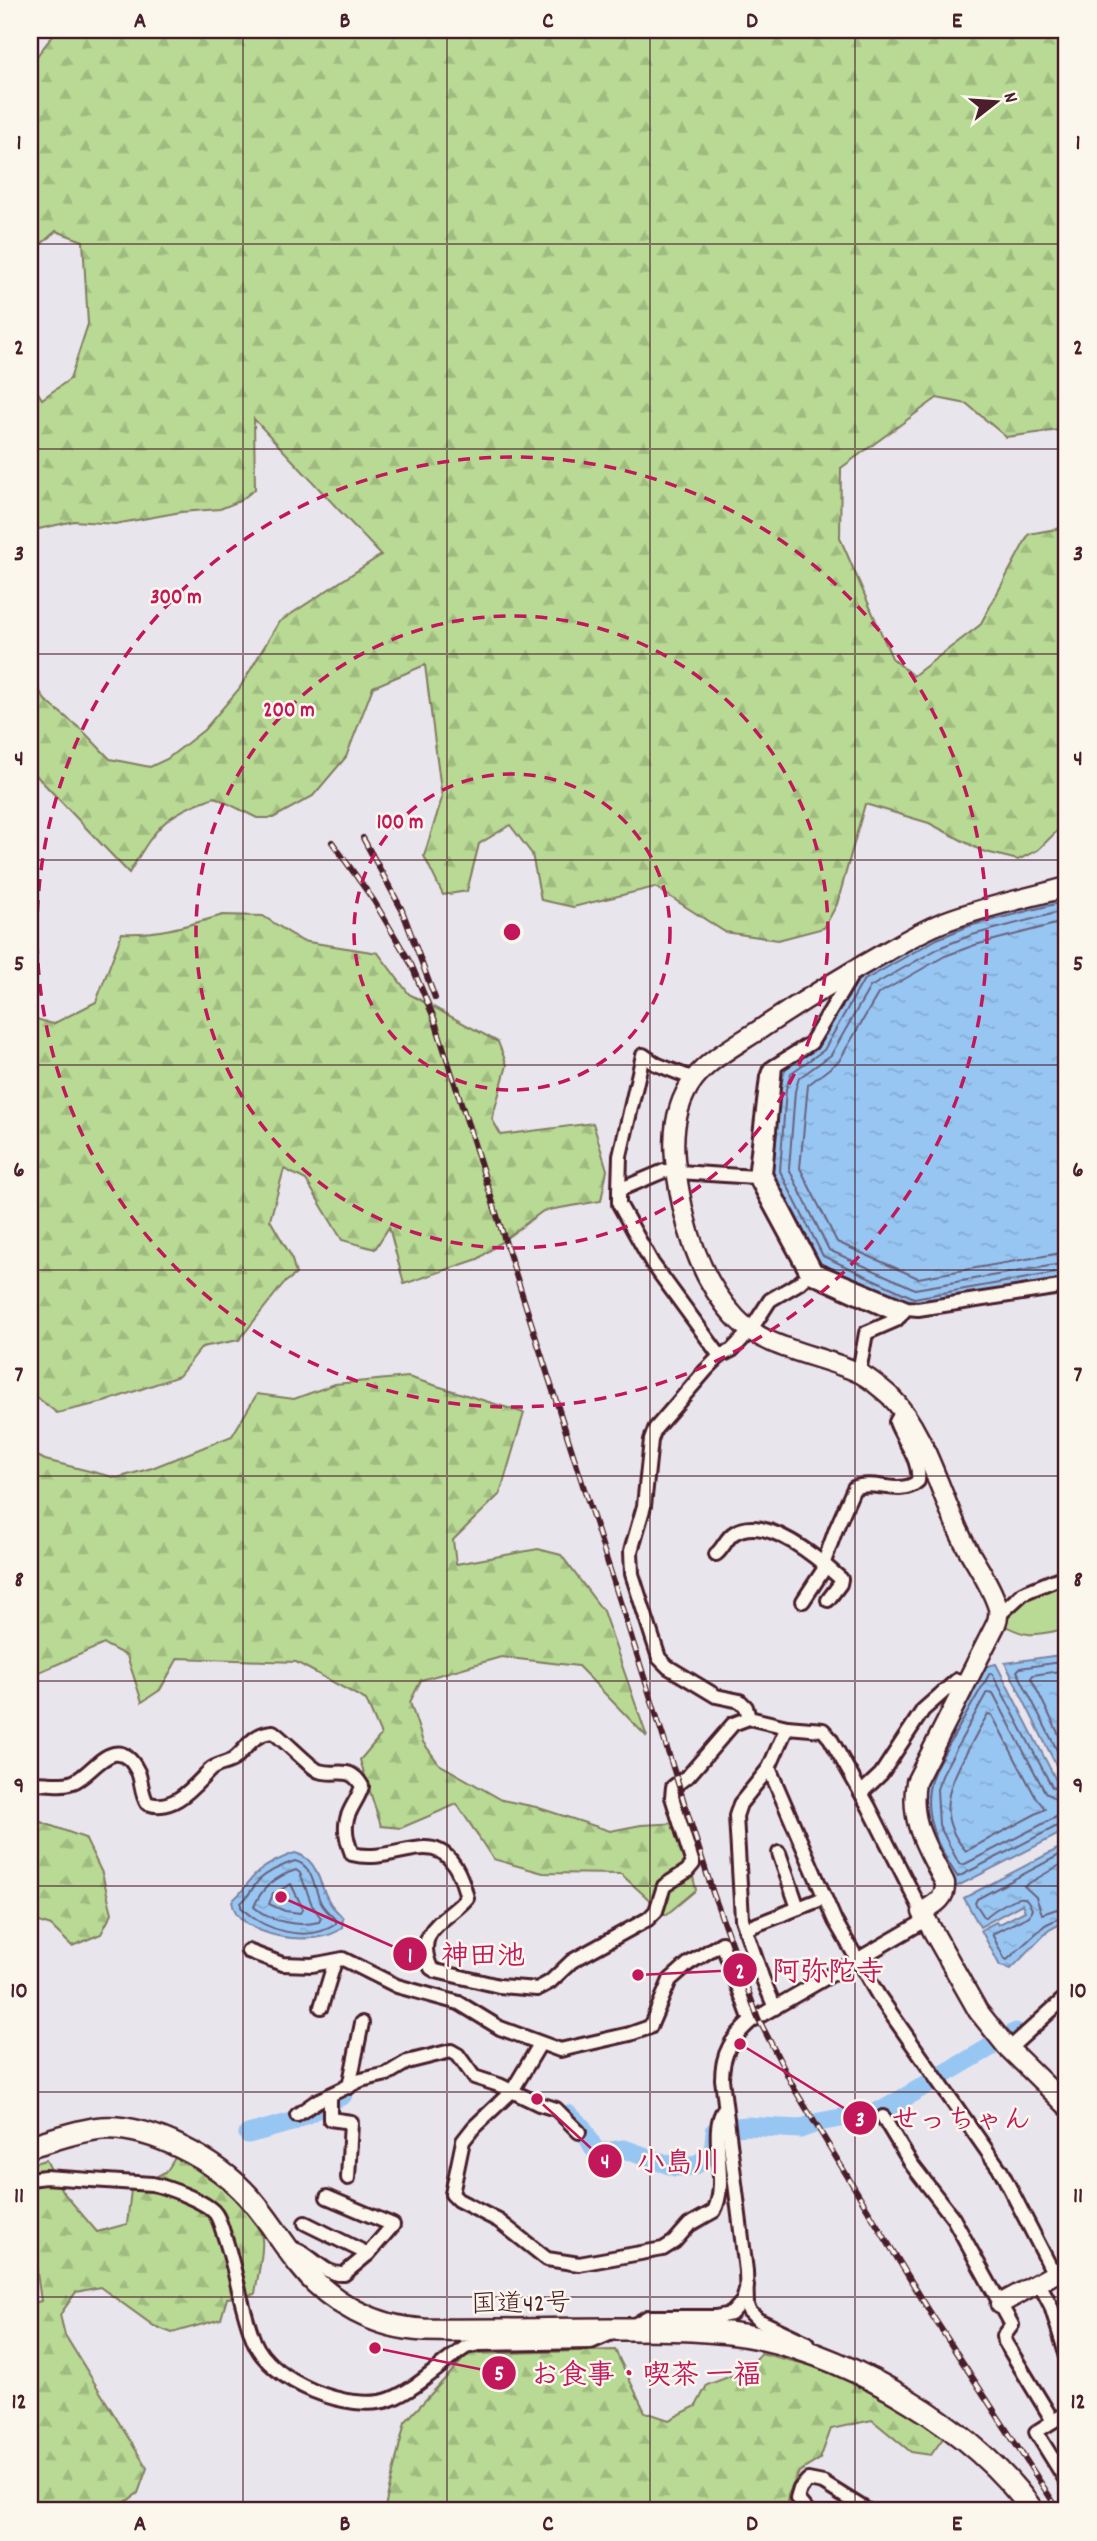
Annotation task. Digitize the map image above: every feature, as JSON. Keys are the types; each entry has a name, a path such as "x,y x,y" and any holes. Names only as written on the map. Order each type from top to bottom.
{"highway":[{"name":"国道42号","path":"30,2146 103,2128 126,2129 158,2138 188,2152 235,2183 251,2199 286,2247 321,2288 349,2307 397,2328 698,2330 739,2335 792,2347 845,2366 938,2418 971,2445 1029,2510"}],"main road":[{"path":"1067,887 948,920 848,972 716,1059 694,1079 683,1100 674,1130 675,1172 688,1230 700,1265 719,1297 737,1320 750,1331 797,1351 859,1372 882,1390 902,1411 915,1431 961,1537 979,1566 999,1615 916,1782 913,1804 917,1827 945,1883 945,1890 939,1901 924,1916 970,2000 1006,2045 1060,2086 1067,2106"},
{"path":"1000,2304 1054,2275"}],"street":[{"path":"848,972 850,978 811,1043 770,1069 766,1077 755,1177 808,1275 903,1312"},
{"path":"694,1079 656,1064 643,1055 620,1156 618,1204 652,1263 720,1356"},
{"path":"775,1066 765,1174 816,1270 903,1312"},
{"path":"619,1189 664,1171 755,1177"},
{"path":"749,1718 746,1707 740,1701 716,1696 704,1690 668,1667 659,1658 632,1574 631,1551 644,1506 651,1440 655,1429 720,1356 732,1350 750,1331 771,1300 808,1275"},
{"path":"859,1372 866,1333 903,1312 1067,1286"},
{"path":"803,1601 825,1565 836,1529 854,1488 863,1485 906,1487 918,1481 914,1460 897,1422 902,1411"},
{"path":"716,1554 733,1533 753,1529 789,1539 842,1581 828,1600"},
{"path":"999,1615 1023,1593 1067,1576"},
{"path":"861,1793 881,1774 923,1710 957,1681 966,1683"},
{"path":"30,1783 71,1783 78,1780 94,1764 112,1754 130,1761 139,1774 141,1792 147,1803 157,1807 180,1798 212,1768 232,1760 260,1733 273,1732 288,1743 313,1769 321,1772 346,1772 356,1776 362,1786 360,1796 347,1819 348,1844 352,1854 363,1857 420,1846 446,1855 464,1886 467,1898 430,1931 426,1945 431,1968 499,1986 532,1990 550,1982 572,1961 653,1915 664,1886 693,1864 672,1797 673,1787 689,1774 733,1724 749,1718 787,1727 822,1730 830,1738 861,1793 924,1916 859,1960 751,2021 734,2037 725,2054 722,2079 737,2190 747,2305 753,2316 810,2344 845,2366"},
{"path":"775,2008 761,1977 742,1919 736,1816 740,1804 769,1768 787,1727"},
{"path":"769,1768 824,1898 878,1995 1001,2171 1054,2275 1051,2306 1067,2357"},
{"path":"779,1853 798,1908"},
{"path":"745,1929 824,1898"},
{"path":"248,1951 282,1964 312,1965 341,1958 348,1960 408,1990 459,2003 500,2028 540,2044 565,2050 650,2027 670,1979 722,1943 751,2021"},
{"path":"321,2007 335,1961"},
{"path":"1006,2045 1067,1996"},
{"path":"349,2087 362,2023"},
{"path":"540,2044 513,2091 474,2127 463,2141 452,2194 458,2200 499,2221 547,2259 591,2263 663,2249 674,2242 689,2225 714,2211 720,2192 718,2119 725,2108"},
{"path":"297,2115 317,2101 368,2078 387,2074 407,2062 451,2051 458,2055 474,2077 556,2109 579,2132"},
{"path":"330,2096 330,2119 351,2122 348,2178"},
{"path":"883,2117 928,2188 953,2218 1012,2325 1004,2336 1004,2342 1058,2418 1036,2432 1066,2478"},
{"path":"30,2179 45,2177 152,2184 167,2188 211,2209 229,2248 258,2350 273,2368 294,2383 348,2401 376,2403 395,2397 466,2347 479,2344 592,2342 609,2333 628,2329 648,2317 731,2314 739,2307 747,2286"},
{"path":"286,2247 298,2249 331,2273 344,2274 368,2254 393,2225 327,2197"},
{"path":"305,2223 368,2254"},
{"path":"807,2511 797,2499 800,2489 808,2480 823,2483 868,2511"}],"green space":[{"path":"57,30 1067,30 1067,429 1006,437 967,404 937,398 841,468 840,538 892,658 913,676 980,625 1029,534 1067,527 1067,836 1057,831 1038,850 1018,860 982,851 929,823 865,804 837,904 824,928 778,940 725,932 655,887 573,907 541,900 532,854 510,825 479,844 467,891 443,895 424,856 442,798 425,665 373,687 346,757 313,796 273,818 257,818 215,797 197,803 163,824 129,873 30,769 30,675 45,700 83,731 110,759 150,767 167,759 204,730 239,689 279,622 381,555 254,419 255,489 240,501 220,509 181,512 115,524 74,521 30,531 30,380 42,399 70,379 88,324 83,241 56,231 30,254 30,65"},
{"path":"223,915 263,916 302,941 378,953 409,994 498,1042 507,1065 492,1119 501,1135 593,1123 607,1170 601,1201 543,1211 478,1259 404,1284 389,1227 375,1249 342,1240 306,1180 284,1169 270,1220 291,1256 296,1274 283,1284 239,1340 202,1347 179,1376 104,1402 57,1413 30,1392 30,1017 53,1024 96,1002 122,933 161,931"},
{"path":"408,1377 524,1413 500,1494 453,1540 456,1564 538,1549 561,1555 603,1611 647,1737 578,1666 501,1657 421,1680 410,1702 423,1742 439,1764 502,1800 536,1807 610,1831 641,1825 681,1823 696,1890 666,1915 621,1874 543,1873 493,1859 457,1804 401,1828 381,1826 360,1760 381,1735 366,1700 296,1662 178,1658 160,1690 142,1702 127,1656 104,1644 30,1676 30,1452 45,1460 117,1478 152,1468 232,1436 257,1394 294,1399 335,1384"},
{"path":"1067,1578 1067,1629 1026,1634 1000,1623 1025,1595"},
{"path":"30,1818 85,1838 102,1873 112,1913 101,1934 72,1946 51,1926 30,1919"},
{"path":"176,2156 227,2191 251,2215 262,2239 255,2294 227,2298 221,2319 172,2333 154,2326 100,2287 76,2292 60,2315 65,2335 147,2468 138,2493 113,2511 30,2511 30,2304 41,2301 36,2266 30,2250 30,2164 46,2160 62,2191 97,2232 127,2224 131,2190 167,2171"},
{"path":"615,2350 645,2412 669,2420 696,2406 707,2385 747,2370 761,2353 848,2375 946,2434 931,2455 911,2452 872,2420 831,2429 820,2459 799,2472 788,2495 786,2511 384,2511 405,2422 468,2354"}],"water":[{"path":"1067,893 1067,1278 914,1305 817,1262 773,1173 780,1088 786,1067 818,1045 858,976 934,932"},
{"path":"1067,1654 1067,1830 954,1888 924,1830 922,1787 983,1667 996,1664 1058,1784 1064,1781 1005,1663"},
{"path":"1067,1844 1067,1932 1060,1924 1049,1930 1011,1969 1000,1966 981,1930 996,1922 998,1925 1025,1911 1022,1904 980,1927 964,1898"},
{"path":"295,1853 303,1856 313,1866 330,1903 343,1918 342,1928 315,1938 279,1936 247,1924 237,1914 232,1901 255,1875 274,1862"}],"waterway":[{"path":"568,2114 582,2127 596,2152 624,2149 675,2167 693,2166 713,2153 715,2131 747,2126 800,2129 819,2122 883,2110 1016,2032"},
{"path":"248,2134 292,2122 343,2095"}],"railway":[{"path":"363,838 402,910 435,998"},
{"path":"332,842 374,901 411,964 434,1018 713,1893 758,2018 795,2090 930,2312 1059,2511"}],"place":[{"name":"神田池","path":"281,1897"},
{"name":"阿弥陀寺","path":"638,1975"},
{"name":"せっちゃん","path":"740,2044"},
{"name":"小島川","path":"537,2099"},
{"name":"お食事・喫茶 一福","path":"375,2348"}]}
